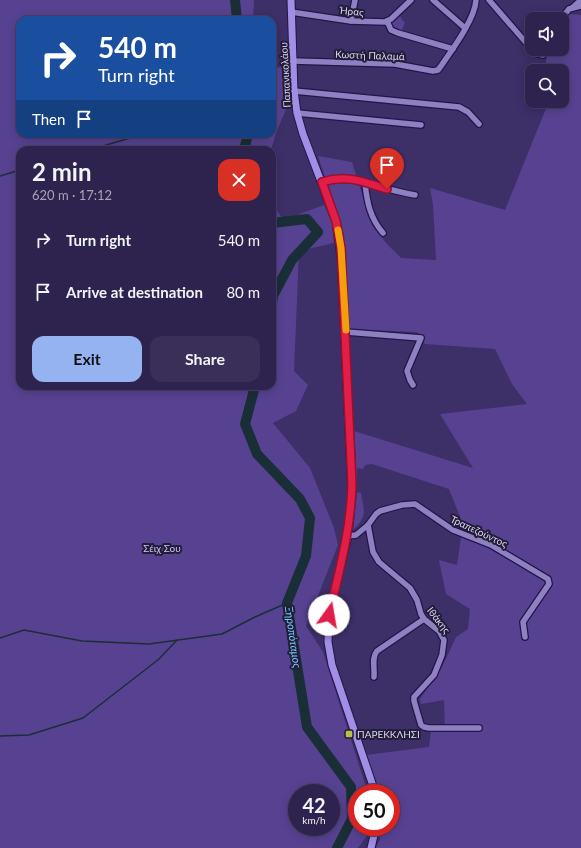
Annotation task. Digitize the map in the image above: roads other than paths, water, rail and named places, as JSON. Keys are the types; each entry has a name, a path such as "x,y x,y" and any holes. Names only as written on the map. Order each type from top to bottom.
{"main road":[{"name":"Παπανικολάου","path":"291,0 294,91 297,113 302,134 334,214 339,234 346,332 352,484 351,508 348,536 329,615 328,642 332,665 372,784"},
{"path":"371,848 374,836"}],"street":[{"path":"351,21 355,0"},
{"path":"411,0 386,21 391,30 453,49"},
{"path":"433,0 465,28"},
{"path":"489,0 525,42"},
{"path":"566,12 581,0"},
{"name":"Κωστή Παλαμά","path":"293,61 395,64 434,71 440,68 453,49 473,12 476,1"},
{"path":"572,8 581,6"},
{"name":"Ήρας","path":"291,12 351,21 386,21"},
{"path":"294,91 459,108 468,112 479,124"},
{"path":"297,113 421,125"},
{"path":"322,182 336,179 357,180 415,195"},
{"path":"365,183 371,216 376,226 382,233"},
{"path":"346,332 421,338 407,371 413,385"},
{"name":"Τραπεζούντος","path":"368,524 380,511 402,505 415,504 454,530 491,545 548,579 549,584 523,622 525,637"},
{"path":"348,536 356,535 368,524"},
{"name":"Ιθάκης","path":"368,524 373,552 379,562 410,588 417,600 424,619 439,631 445,644 434,674 414,697 421,725 429,728 479,728"},
{"path":"374,677 374,654 424,619"}],"waterway":[{"name":"Ξηροπόταμος","path":"235,0 237,16"},
{"path":"103,146 130,138"},
{"name":"Ξηροπόταμος","path":"245,146 247,138"},
{"path":"0,176 16,171"},
{"name":"Ξηροπόταμος","path":"276,223 307,219 318,232 292,260 276,290"},
{"name":"Ξηροπόταμος","path":"254,390 245,424 257,454 300,499 310,518 306,556 287,603 307,727 351,787 352,819 337,848"},
{"path":"0,638 24,630 82,641 149,644 222,634 287,603"},
{"path":"0,736 29,735 83,718 159,659 177,640"}],"place":[{"name":"ΠΑΡΕΚΚΛΗΣΙ","path":"349,734"}],"park label":[{"name":"Σέιχ Σου","path":"162,548"}]}
